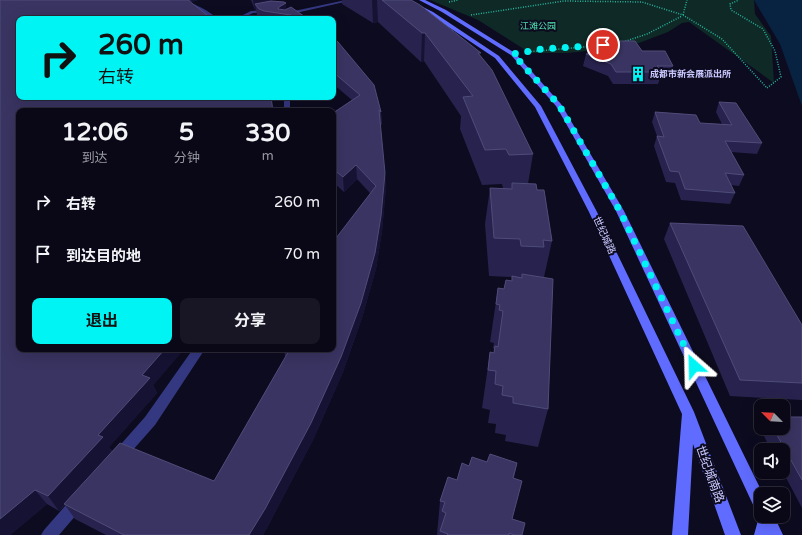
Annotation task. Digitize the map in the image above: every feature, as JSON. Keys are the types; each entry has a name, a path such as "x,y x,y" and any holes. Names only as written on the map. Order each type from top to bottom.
{"main road":[{"name":"世纪城路","path":"405,0 431,13 497,56 538,106 593,212 688,412 680,535"},
{"path":"421,0 456,18 513,54 559,105 620,211 754,491"},
{"name":"世纪城南路","path":"688,412 733,535"},
{"path":"762,535 764,523"},
{"path":"769,523 775,535"}],"street":[{"path":"178,0 211,16"},
{"path":"109,467 150,421 197,352"},
{"path":"49,535 89,489"}],"lane":[{"path":"288,16 295,12 351,0"},
{"path":"287,10 295,12"},
{"path":"243,16 252,12 273,11"}],"path":[{"path":"618,43 645,36 662,29 683,15 687,0"},
{"path":"456,18 564,1 642,2 683,15 722,39 767,88 781,77 775,51 763,29 731,10 730,4 739,0"},
{"path":"513,54 542,49 574,48 611,44"}],"green space":[{"name":"江滩公园","path":"430,0 754,0 755,14 771,36 774,83 689,22 682,23 668,32 639,43 615,48 568,53 530,53 478,20"}],"water":[{"path":"754,0 802,0 802,106 780,44"}],"building":[{"path":"0,0 188,0 208,16 16,16 16,100 271,100 273,108 16,108 16,352 162,352 142,375 150,378 98,435 103,437 48,496 35,490 0,519"},
{"path":"382,0 411,0 420,5 481,53 478,53 492,70 533,154 509,155 506,149 485,150 463,97 473,96 425,33 422,33"},
{"path":"271,1 284,2 286,3 278,9 285,10 291,7 304,16 292,16 264,11 259,9 255,4"},
{"path":"336,40 374,85 381,112 379,110 385,173 381,216 375,253 361,303 341,357 311,423 265,509 249,535 124,535 64,504 120,443 214,481 288,352 336,352 336,238 376,186 356,165 343,177 336,171 336,111 360,95 336,75"},
{"path":"606,41 635,41 642,51 665,51 673,66 657,66 662,72 616,72 611,64 586,54 610,48"},
{"path":"719,102 736,103 762,143 725,141 744,175 725,173 735,193 685,189 679,172 670,171 657,136 664,137 655,112 696,115 700,123 732,125"},
{"path":"512,183 536,184 537,190 544,190 552,241 543,240 544,247 521,246 520,239 494,238 490,188 512,189"},
{"path":"670,223 743,226 802,325 802,383 740,380"},
{"path":"522,274 553,279 548,409 513,403 513,397 502,395 503,386 495,384 496,371 488,370 490,352 494,353 495,346 498,347 503,311 499,310 500,305 496,304 498,288 504,289 506,280 512,281 512,276 522,278"},
{"path":"790,417 802,417 802,480 790,458 790,443 781,443 777,435 790,435"},
{"path":"490,454 517,463 513,478 522,481 512,519 525,523 522,535 514,535 509,533 509,535 447,535 448,534 440,531 446,513 442,511 445,502 440,501 448,477 457,480 462,463 469,466 472,457 487,462"}],"place":[{"name":"成都市新会展派出所","path":"638,74"}],"route":[{"path":"603,45 542,49 513,54 559,105 620,211 694,366"}]}
